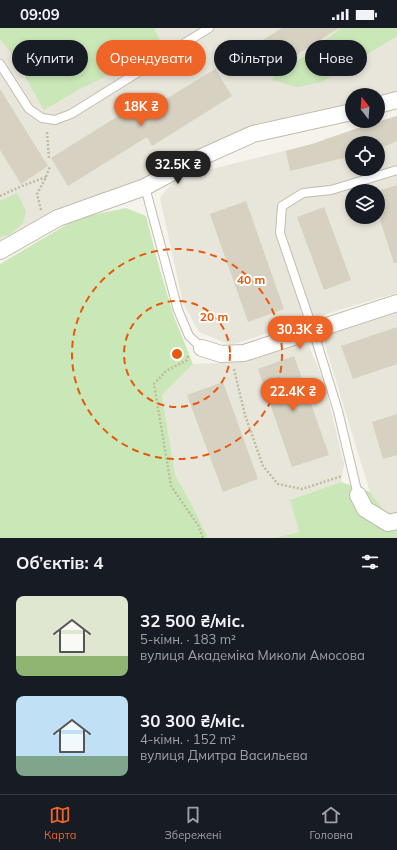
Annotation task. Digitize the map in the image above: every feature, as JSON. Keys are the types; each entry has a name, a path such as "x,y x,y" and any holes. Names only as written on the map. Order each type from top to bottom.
{"street":[{"path":"385,103 397,100"},
{"path":"0,251 58,218 145,187 192,161 253,134 345,114"},
{"path":"198,344 221,354 244,353 397,303"},
{"path":"358,495 364,509 388,523 397,521"}],"lane":[{"path":"0,64 29,109 42,118 55,120 70,114 209,28"},
{"path":"358,495 338,411 313,330 280,233 282,206 303,193 331,190 397,170"},
{"path":"145,187 178,310 189,336 198,344"}],"path":[{"path":"48,118 47,136 49,159"},
{"path":"44,226 37,194 50,166"},
{"path":"0,196 46,177"},
{"path":"198,344 187,360 166,371 154,384 171,486 198,525 203,538"},
{"path":"230,353 245,415 263,466 278,484 302,489 352,472"}],"shaded area":[{"path":"0,28 397,28 397,93 385,96 385,88 345,88 345,105 314,113 255,124 122,189 64,208 42,217 11,239 0,242"},
{"path":"397,116 397,293 231,345 199,332 183,303 160,198 176,178 312,144 358,128 385,128 385,120"},
{"path":"397,312 397,512 386,513 370,492 326,348 323,333"},
{"path":"308,344 324,382 344,464 341,482 290,500 299,532 274,538 208,538 175,475 162,395 193,364 222,363 246,358 284,346"}],"green space":[{"path":"0,28 154,28 160,40 96,40 96,76 107,76 78,90 44,110 25,76 88,76 88,40 12,40 12,54 0,39"},
{"path":"341,28 397,28 397,36 367,54 367,40 326,40"},
{"path":"305,56 305,76 332,76 322,82 297,87 272,80 274,76 297,76 297,60"},
{"path":"17,193 26,211 23,223 9,235 0,237 0,201"},
{"path":"126,208 146,216 174,317 193,364 162,395 175,475 208,538 0,538 0,264 78,218"},
{"path":"341,482 370,492 386,513 397,512 397,538 274,538 299,532 290,500"}],"building":[{"path":"282,28 339,28 320,40 305,40 305,49 297,55 297,40 263,40"},
{"path":"214,70 214,76 219,76 232,96 152,146 147,137 68,186 51,158 131,108 137,117 204,76 206,76"},
{"path":"0,89 48,166 21,184 0,150"},
{"path":"397,116 397,141 385,146 385,136 345,136 345,158 290,171 286,151 312,144 358,128 385,128 385,120"},
{"path":"397,185 397,263 394,263 381,224 385,224 385,189"},
{"path":"246,201 284,309 248,322 210,214"},
{"path":"324,207 351,280 324,290 297,217"},
{"path":"397,327 397,364 353,379 341,346"},
{"path":"294,356 329,455 292,467 258,369"},
{"path":"223,382 258,479 223,492 187,395"},
{"path":"397,414 397,455 383,459 372,422"}]}
